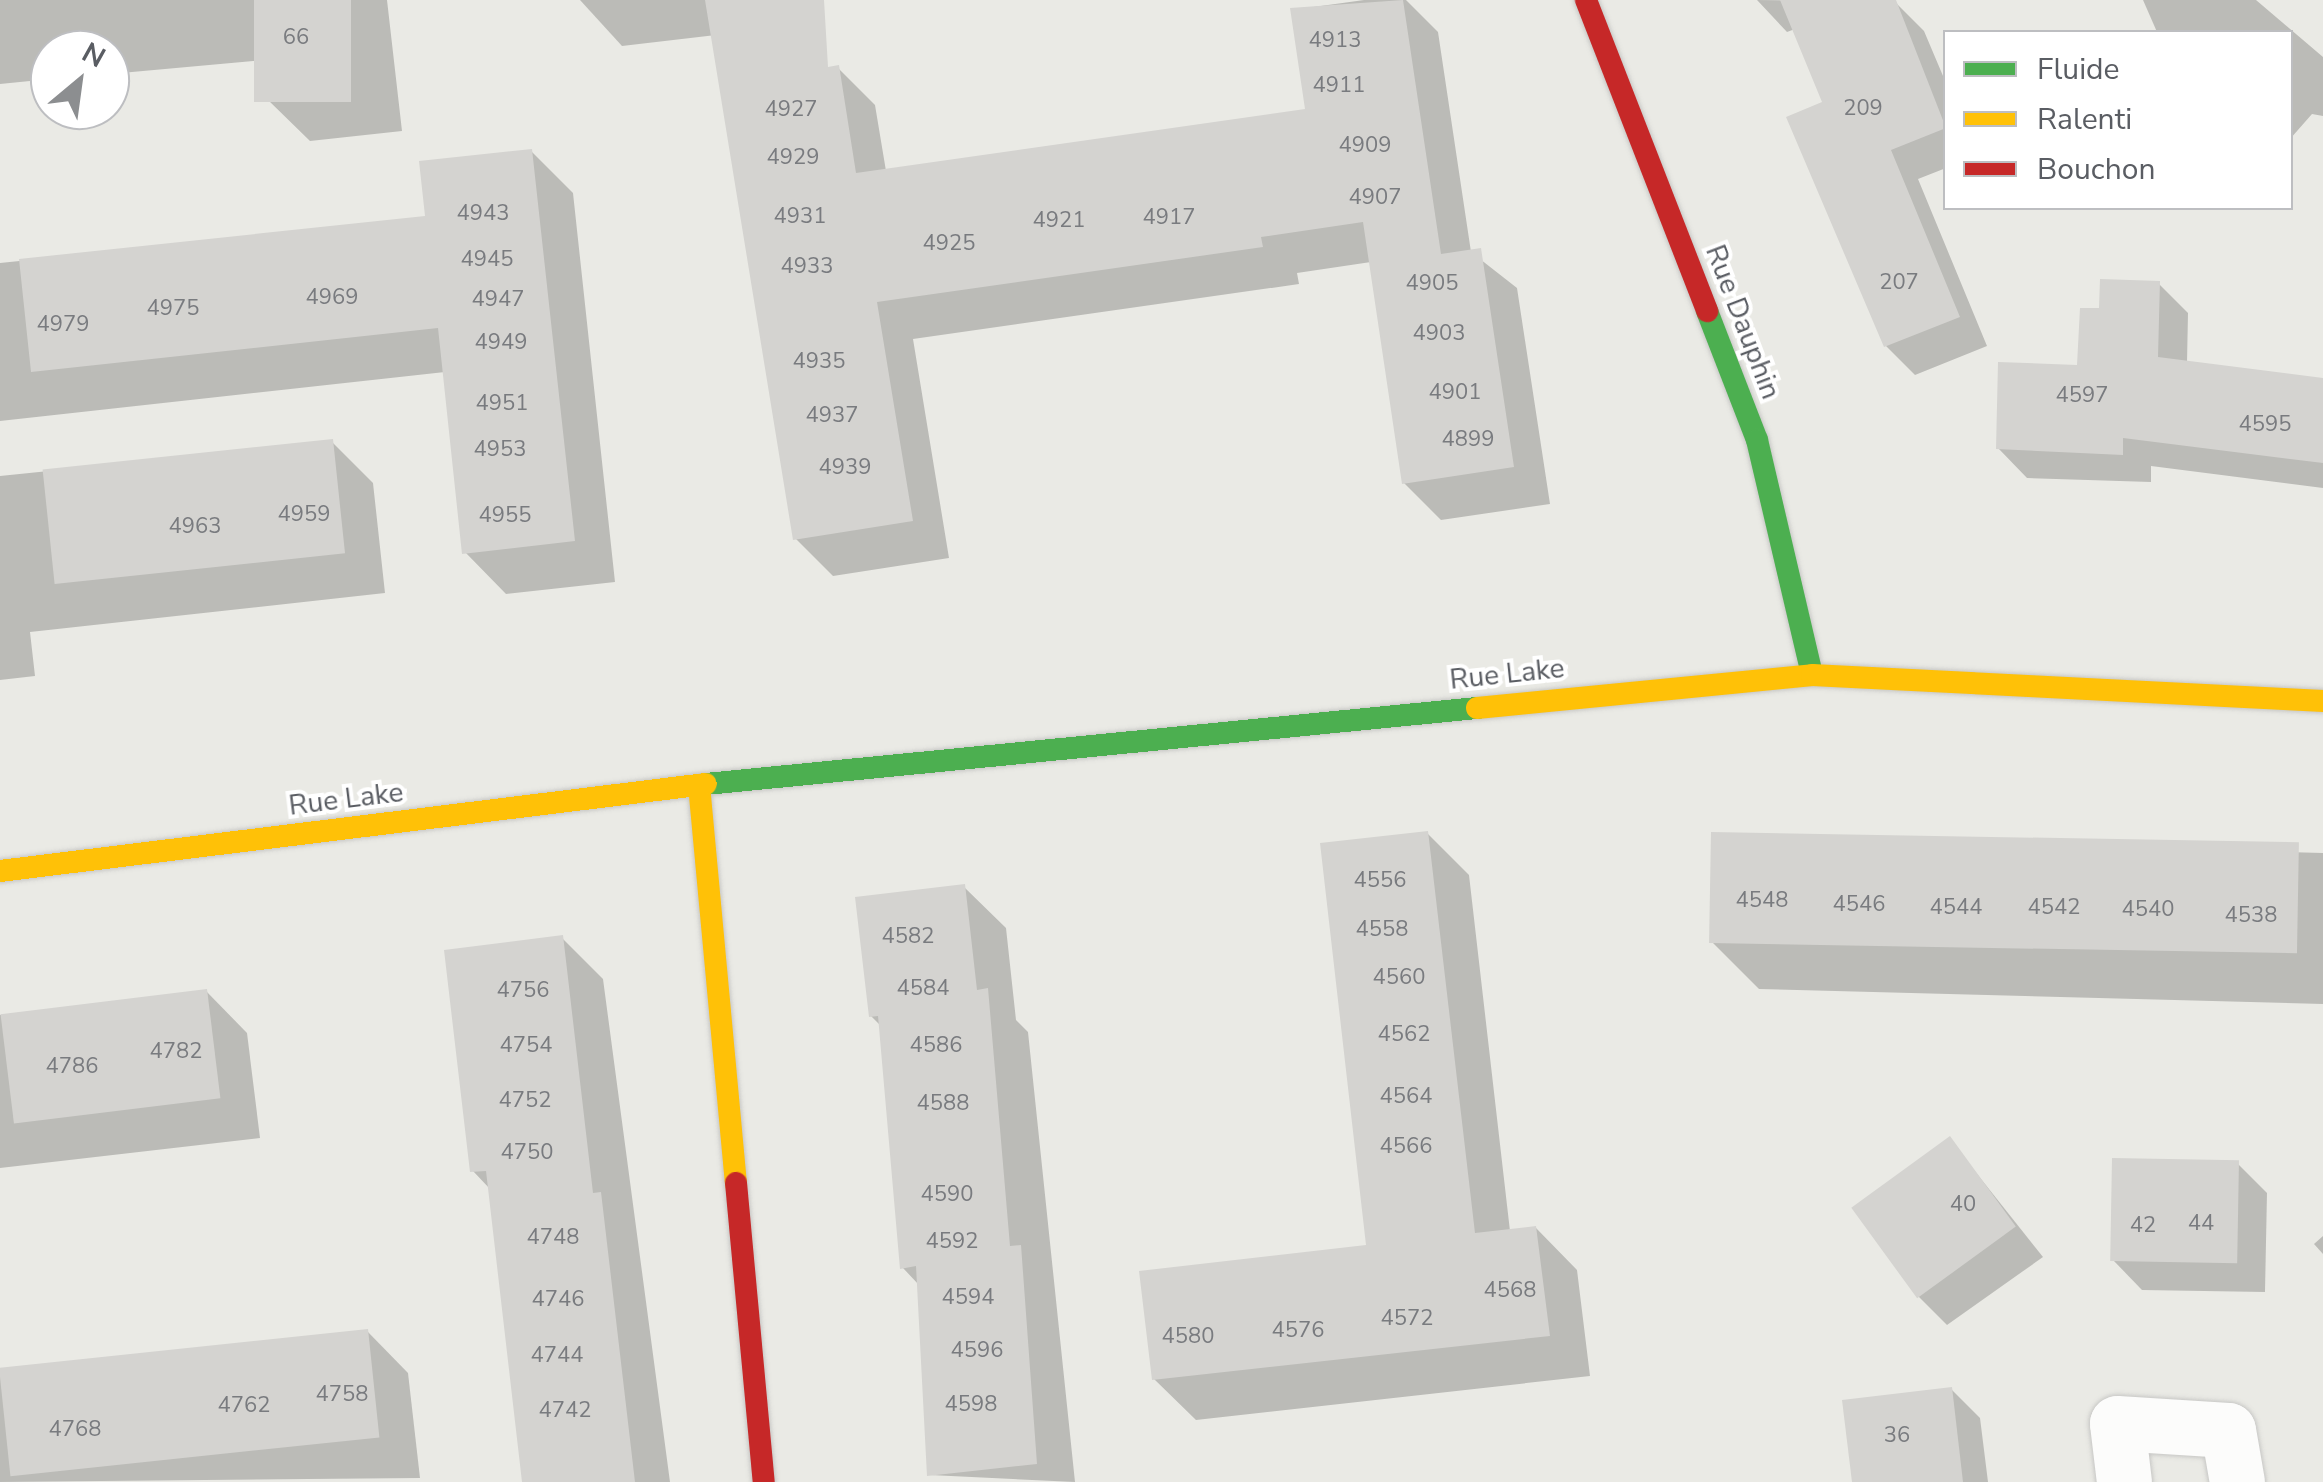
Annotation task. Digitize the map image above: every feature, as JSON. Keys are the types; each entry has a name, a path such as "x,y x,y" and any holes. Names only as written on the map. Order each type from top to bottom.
{"street":[{"name":"Rue Dauphin","path":"1586,0 1758,440 1812,675"},
{"name":"Rue Lake","path":"0,871 699,785 1812,675 2323,701"},
{"path":"699,785 764,1482"},
{"path":"2124,1482 2118,1424 2228,1430 2237,1482"}],"building":[{"path":"254,0 351,0 351,102 254,102"},
{"path":"705,0 824,0 828,67 839,65 856,173 1305,109 1290,8 1403,0 1441,254 1481,248 1514,467 1402,484 1363,222 1261,237 1263,247 877,302 913,521 793,540"},
{"path":"1780,0 1896,0 1943,120 1943,129 1891,150 1960,317 1884,347 1786,117 1822,102"},
{"path":"532,149 575,541 462,554 438,328 31,372 19,259 425,216 419,161"},
{"path":"2100,279 2160,281 2158,357 2323,378 2323,463 2123,438 2123,455 1996,449 1998,362 2077,365 2080,308 2099,308"},
{"path":"333,439 345,553 55,584 43,470"},
{"path":"1428,831 1475,1233 1536,1226 1550,1336 1152,1380 1139,1271 1366,1245 1320,843"},
{"path":"1711,832 2299,842 2297,953 1709,943"},
{"path":"965,884 977,990 988,988 1010,1246 1021,1245 1037,1464 927,1476 916,1266 900,1269 878,1016 869,1017 855,897"},
{"path":"563,935 593,1193 601,1192 635,1482 522,1482 486,1171 470,1172 444,950"},
{"path":"207,989 220,1098 14,1124 1,1014"},
{"path":"1950,1136 2016,1227 1917,1298 1851,1208"},
{"path":"2112,1158 2239,1160 2237,1263 2110,1261"},
{"path":"368,1329 379,1437 10,1476 0,1368"},
{"path":"1952,1387 1963,1482 1852,1482 1842,1400"}],"traffic: fast":[{"path":"1707,311 1757,440 1812,675"},
{"path":"706,784 1477,708"}],"traffic: slow":[{"path":"1477,708 1812,675 2323,701"},
{"path":"0,871 706,784"},
{"path":"699,785 736,1183"}],"traffic: jam":[{"path":"1586,0 1707,311"},
{"path":"736,1183 764,1482"}]}
